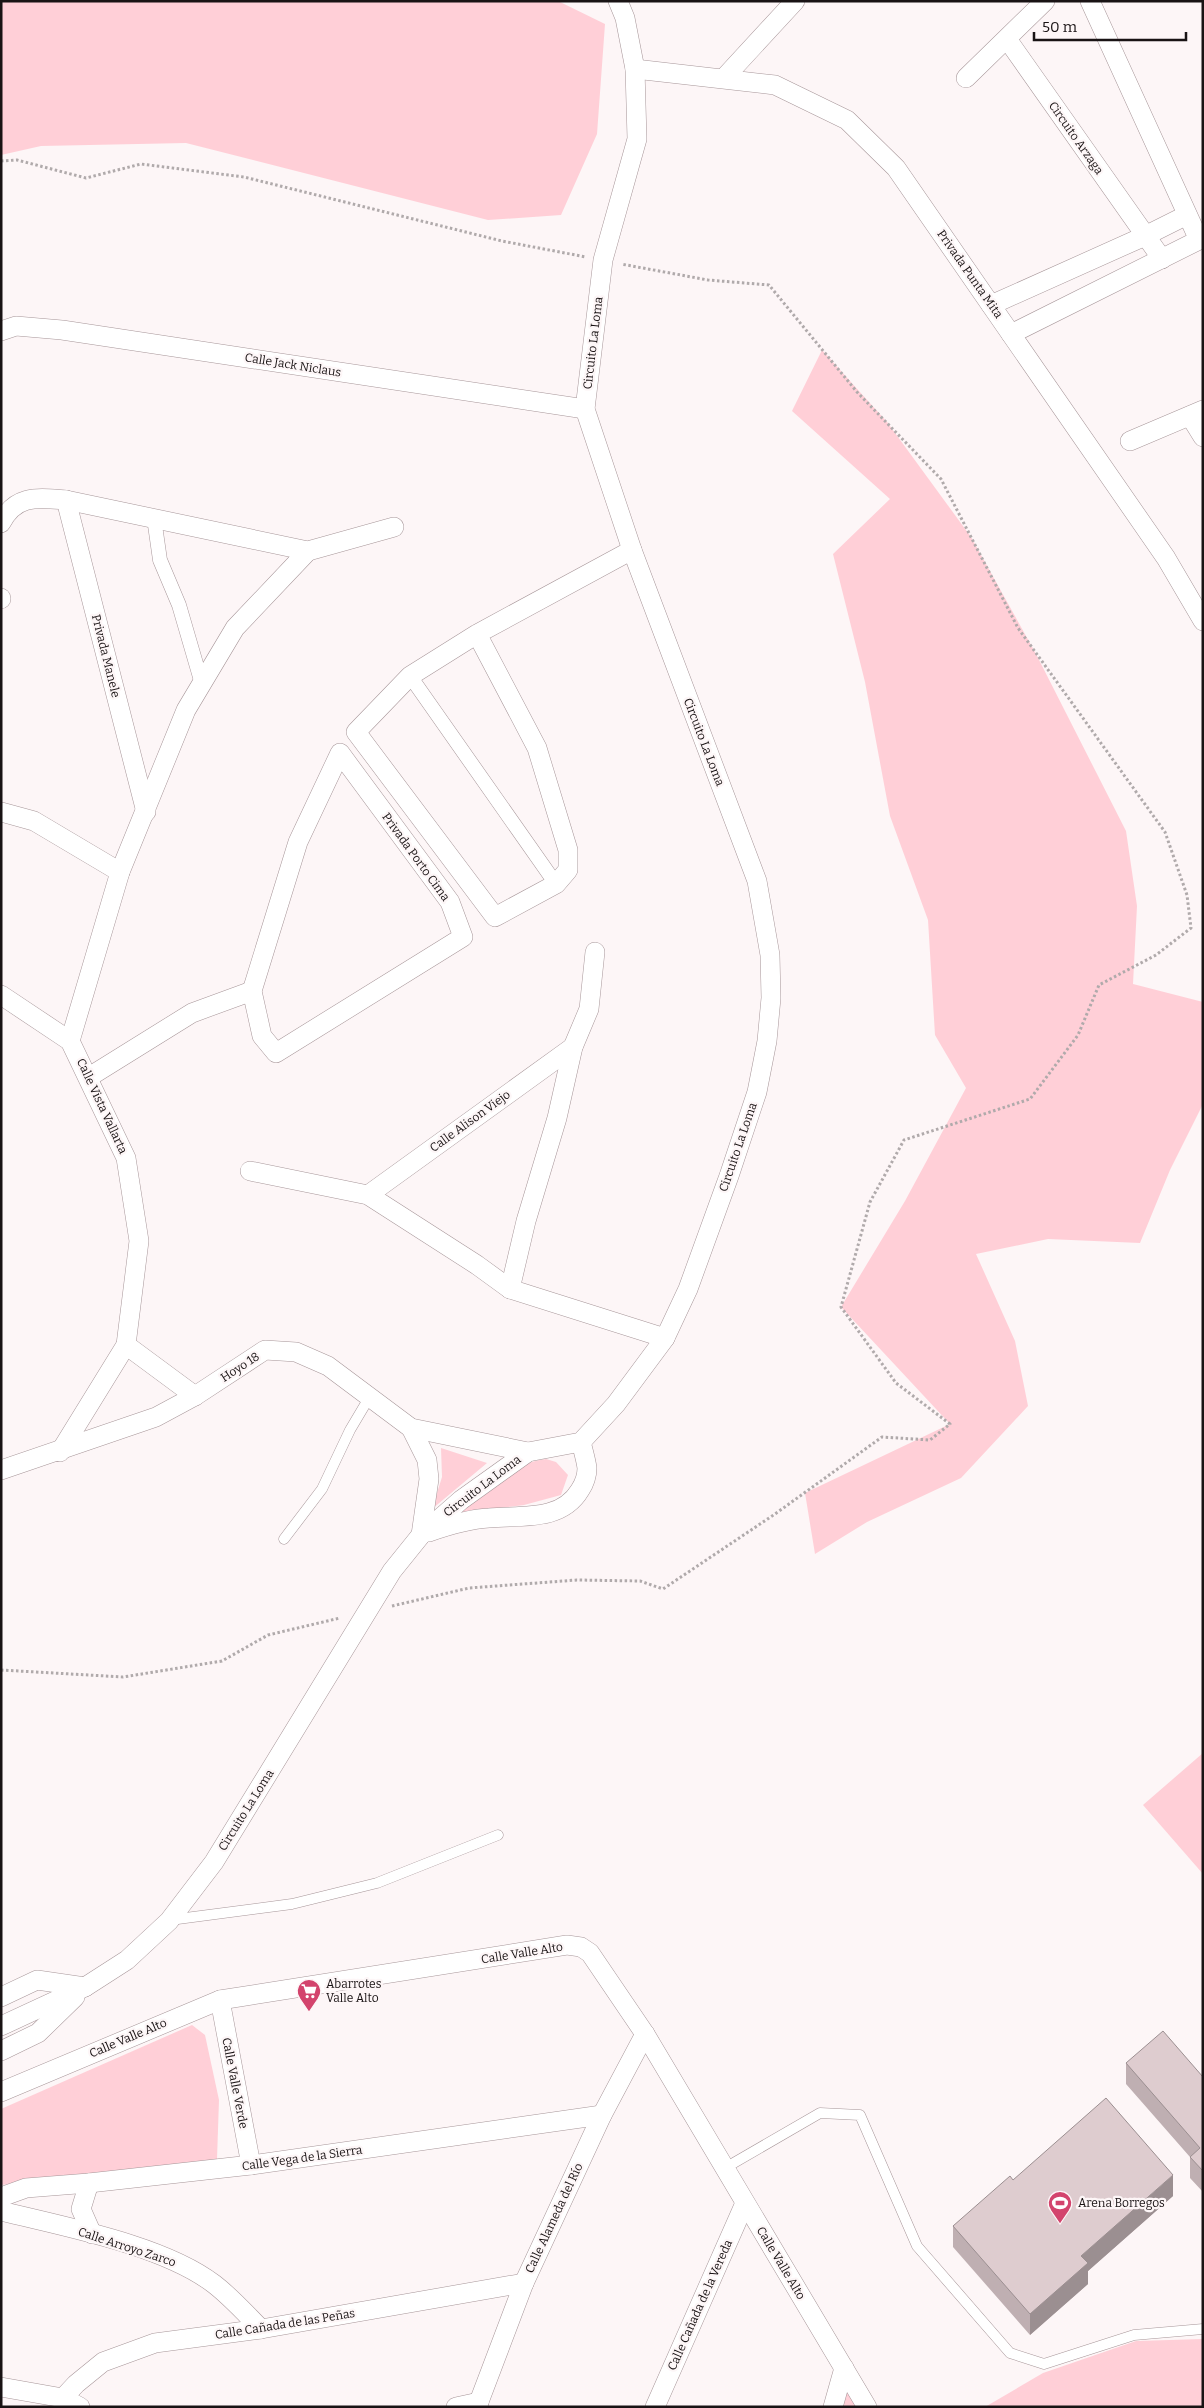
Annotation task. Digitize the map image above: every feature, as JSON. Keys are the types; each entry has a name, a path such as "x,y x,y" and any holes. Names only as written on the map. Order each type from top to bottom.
{"street":[{"name":"Circuito La Loma","path":"1,2026 85,1987 127,1960 169,1920 214,1862 392,1571 421,1535 461,1500 528,1452 581,1442 616,1404 665,1338 688,1289 757,1092 767,1041 771,998 770,956 757,881 632,550 585,409 604,260 637,139 635,69 625,18 618,1"},
{"path":"724,78 795,1"},
{"path":"966,78 1045,1"},
{"path":"1011,334 1200,240 1090,1"},
{"name":"Circuito Arzaga","path":"1007,40 1162,260"},
{"name":"Privada Punta Mita","path":"635,69 775,85 847,120 896,168 1166,558 1203,621"},
{"path":"991,305 1145,236 1187,214"},
{"name":"Calle Jack Niclaus","path":"1,331 16,326 62,330 585,409"},
{"path":"1130,441 1196,413 1203,437"},
{"path":"1,522 8,510 30,498 66,500 308,551 394,528"},
{"name":"Privada Manele","path":"66,500 146,812"},
{"path":"154,518 160,560 180,605 202,684"},
{"path":"477,634 537,748 568,850 568,870 556,884 494,917 356,732 410,676 477,634 632,550"},
{"path":"70,1041 120,872 186,710 235,628 308,551"},
{"path":"410,676 556,884"},
{"name":"Privada Porto Cima","path":"340,753 450,902 463,937 276,1053 262,1036 252,991 298,842 340,753"},
{"path":"1,812 34,821 120,872"},
{"path":"510,1289 526,1221 557,1118 573,1046 589,1009 595,952"},
{"path":"89,1077 192,1013 252,991"},
{"name":"Calle Vista Vallarta","path":"1,995 70,1041 89,1077 126,1158 139,1241 126,1345 60,1452"},
{"name":"Calle Alison Viejo","path":"368,1195 573,1046"},
{"path":"250,1171 368,1195 510,1289 665,1338"},
{"path":"126,1345 195,1396"},
{"name":"Hoyo 18","path":"1,1470 60,1452 156,1417 195,1396 265,1350 296,1352 328,1366 368,1398 411,1428 528,1452"},
{"name":"Hoyo 18","path":"411,1428 427,1460 428,1469 428,1495 421,1535"},
{"path":"421,1535 454,1524 488,1518 538,1516 556,1511 575,1499 583,1486 587,1469 581,1442"},
{"name":"Calle Valle Alto","path":"1,2092 220,2000 567,1945 581,1947 590,1953 645,2034 867,2407"},
{"path":"1,1997 37,1980 85,1987"},
{"path":"1,2051 38,2034 85,1987"},
{"name":"Calle Valle Verde","path":"220,2000 251,2165"},
{"name":"Calle Alameda del Río","path":"478,2404 524,2283 602,2115 645,2034"},
{"name":"Calle Vega de la Sierra","path":"1,2197 26,2188 90,2183 251,2165 602,2115"},
{"path":"90,2183 81,2209 92,2234"},
{"name":"Calle Cañada de la Vereda","path":"655,2407 746,2203"},
{"name":"Calle Arroyo Zarco","path":"1,2211 92,2234 172,2259 214,2284 261,2329"},
{"name":"Calle Cañada de las Peñas","path":"63,2398 76,2384 103,2362 155,2343 261,2329 524,2283"},
{"path":"833,2407 844,2368"},
{"path":"1,2387 63,2398 80,2407"},
{"path":"456,2407 478,2404"}],"lane":[{"path":"284,1539 322,1489 368,1398"},
{"path":"169,1920 292,1904 377,1883 498,1835"},
{"path":"725,2168 820,2112 860,2115 917,2246 1010,2353 1044,2364 1134,2335 1203,2329"}],"path":[{"path":"1,161 17,160 86,178 141,164 244,176 502,241 708,280 769,286 857,392 941,478 1018,628 1166,832 1187,895 1191,928 1156,956 1100,985 1078,1035 1030,1099 904,1140 870,1202 841,1307 896,1383 950,1424 930,1440 882,1437 775,1514 663,1589 640,1581 577,1580 470,1588 268,1635 222,1661 123,1677 1,1670"}],"shaded area":[{"path":"1,1 558,1 605,24 597,134 561,215 488,220 186,143 41,146 1,155"},
{"path":"822,350 887,422 971,537 1036,654 1126,831 1137,906 1133,984 1203,1002 1203,1104 1170,1170 1140,1243 1048,1239 976,1254 1015,1341 1028,1406 961,1478 867,1522 815,1554 805,1493 950,1424 841,1307 905,1201 966,1088 935,1035 928,920 890,816 865,682 833,554 890,499 792,411"},
{"path":"441,1448 487,1463 432,1509 442,1477"},
{"path":"546,1459 556,1462 568,1475 561,1495 524,1505 455,1514 486,1488 509,1473 521,1466"},
{"path":"1203,1753 1203,1874 1143,1805"},
{"path":"192,2025 205,2035 219,2100 217,2159 197,2165 1,2185 1,2109"},
{"path":"1203,2339 1203,2407 985,2407 1043,2373 1136,2341"},
{"path":"847,2386 859,2407 842,2407"}],"building":[{"path":"1163,2031 1203,2077 1203,2171 1190,2157 1200,2148 1126,2063"},
{"name":"Arena Borregos","path":"1106,2098 1173,2175 1081,2256 1088,2263 1030,2314 953,2226 1010,2176 1013,2180"}],"place":[{"name":"Abarrotes Valle Alto","path":"309,2012"},
{"name":"Arena Borregos","path":"1060,2224"}]}
